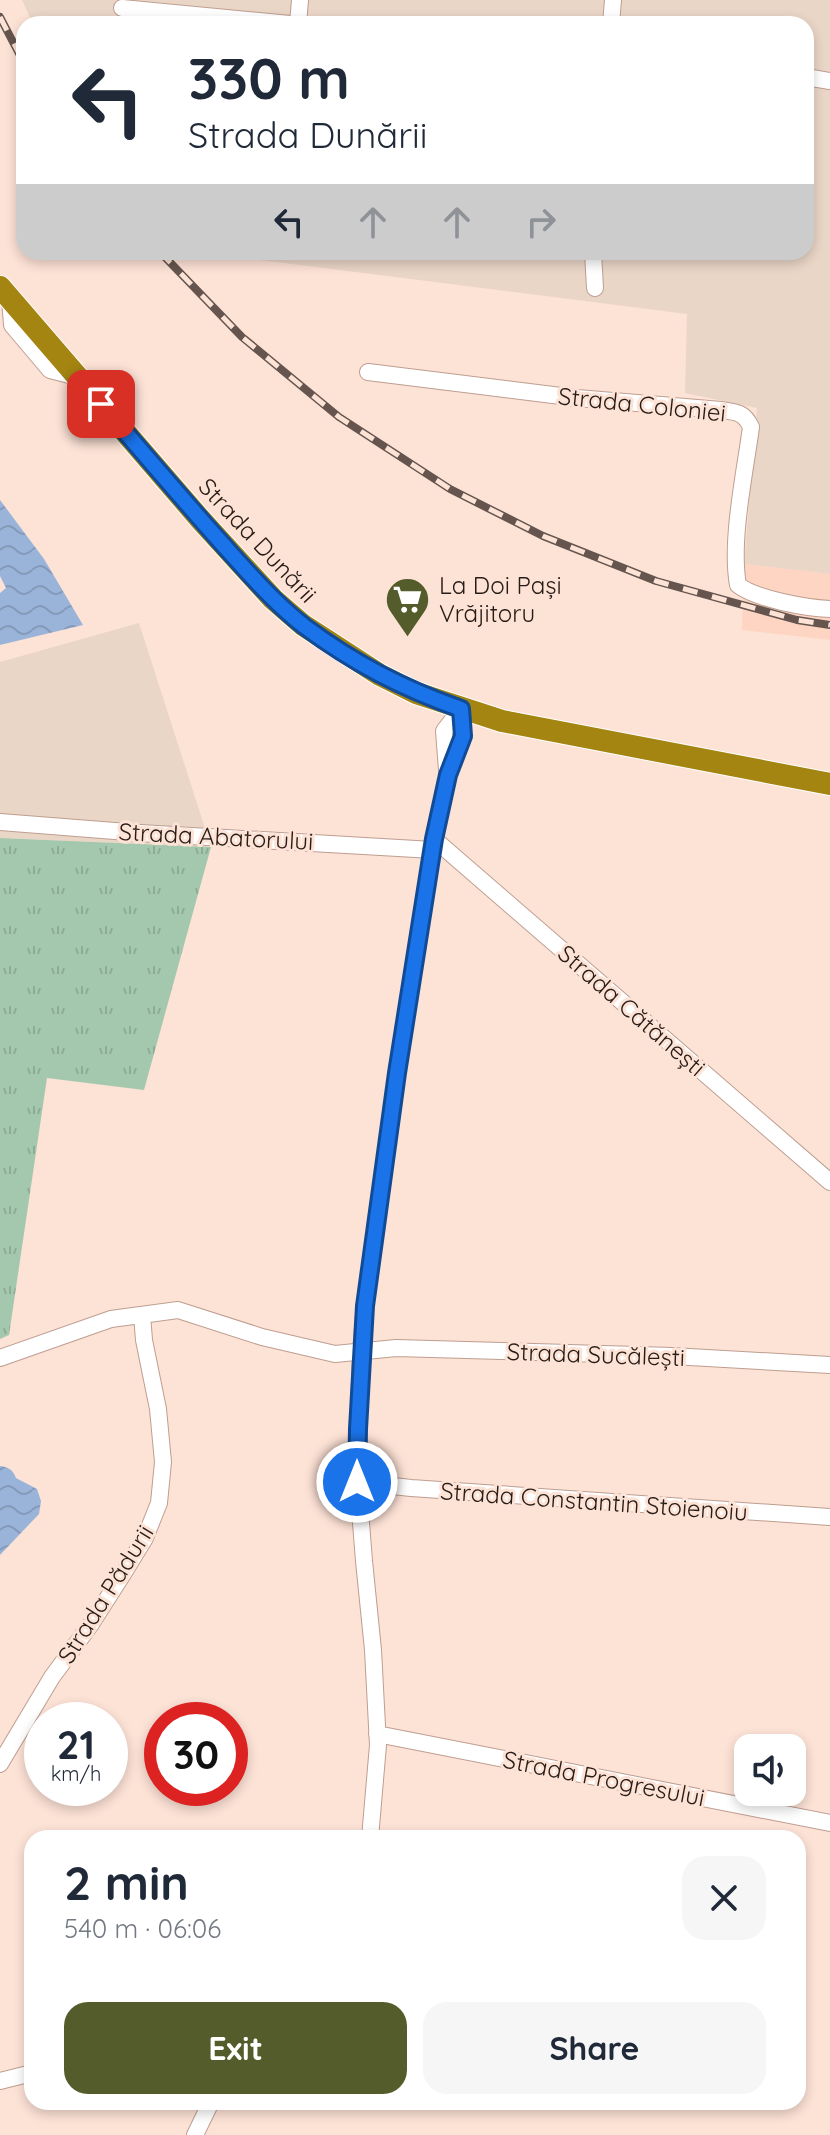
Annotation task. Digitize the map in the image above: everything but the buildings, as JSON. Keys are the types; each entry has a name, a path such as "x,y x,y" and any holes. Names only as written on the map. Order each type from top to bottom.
{"highway":[{"name":"Strada Dunării","path":"5,293 273,599 303,625 380,675 416,693 502,721 830,784"}],"street":[{"path":"122,8 206,16"},
{"path":"593,260 595,288"},
{"name":"Strada Coloniei","path":"368,372 577,398 721,410 747,417 751,427 738,526 738,585 770,599 830,609"},
{"path":"371,1830 377,1734 373,1650 357,1482 361,1351 397,1073 433,844 448,775 463,736 461,709"},
{"name":"Strada Abatorului","path":"0,822 140,833 433,844"},
{"name":"Strada Cătănești","path":"433,844 830,1182"},
{"name":"Strada Sucălești","path":"0,1358 96,1323 178,1310 262,1337 335,1354 396,1348 830,1365"},
{"name":"Strada Pădurii","path":"0,1764 52,1677 91,1624 138,1550 159,1503 163,1462 158,1409 142,1315"},
{"name":"Strada Constantin Stoienoiu","path":"357,1482 830,1517"},
{"name":"Strada Progresului","path":"377,1734 830,1823"},
{"path":"0,2081 24,2075"},
{"path":"195,2135 207,2110"}],"shaded area":[{"path":"22,0 830,0 830,574 744,564 757,408 685,393 687,314 260,260 814,260 814,16 29,16"},
{"path":"744,564 830,574 830,640 742,630"},
{"path":"139,623 211,847 0,838 0,662"}],"green space":[{"path":"0,838 211,847 144,1090 47,1078 9,1335 0,1339"}],"water":[{"path":"0,500 44,559 83,625 0,645 0,593 6,588 0,576"},
{"path":"0,1466 10,1469 16,1478 37,1489 41,1501 39,1514 0,1555"}],"railway":[{"path":"0,17 16,48"},
{"path":"168,260 242,337 339,417 450,489 543,536 656,581 797,620 830,625"}],"place":[{"name":"La Doi Pași Vrăjitoru","path":"408,638"}],"route":[{"path":"101,404 244,568 303,625 380,675 416,693 461,709 463,736 448,775 434,839 397,1073 365,1306 357,1482"}]}
